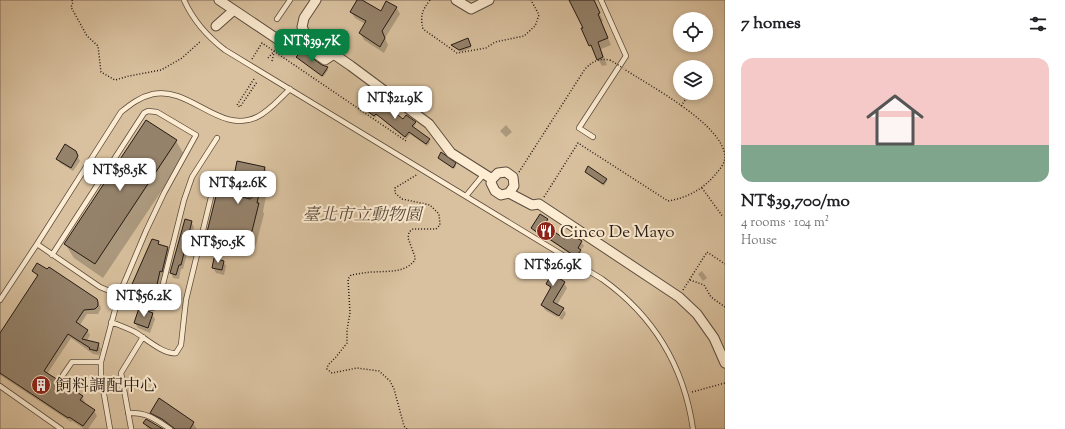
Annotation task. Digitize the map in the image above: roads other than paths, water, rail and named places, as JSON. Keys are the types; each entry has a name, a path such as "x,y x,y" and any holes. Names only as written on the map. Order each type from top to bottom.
{"street":[{"path":"219,0 292,49 302,44 325,60 334,54"},
{"path":"316,0 304,18 302,27 306,35 429,124 451,152 488,176 495,191 502,195 509,193 514,186 513,178 506,172 498,172 488,176"},
{"path":"456,0 471,9 489,0"},
{"path":"216,26 234,10"},
{"path":"509,193 532,205 539,204 679,297 697,314 714,338 725,363"}],"lane":[{"path":"184,0 191,14 210,36 225,50 602,280 630,301 665,345 686,393 693,429"},
{"path":"277,19 290,0"},
{"path":"593,137 579,128 626,56 601,0"},
{"path":"0,300 121,112 136,101 153,94 171,93 223,118 242,120 257,117 270,108 290,89"},
{"path":"52,255 144,113 148,111 157,112 196,135 164,193 146,231 119,295 111,322 101,362 101,377 110,429"},
{"path":"37,244 100,287 153,308 158,304 184,200 192,177 217,138"},
{"path":"466,196 488,176"},
{"path":"111,322 128,328 172,354 176,353 181,345 186,300 213,189 220,187 250,194"},
{"path":"131,428 121,372 143,337"},
{"path":"63,375 72,362 101,362"},
{"path":"0,386 61,429"},
{"path":"128,413 137,412 149,415 170,429"}],"place":[{"name":"Cinco De Mayo","path":"546,231"},
{"name":"飼料調配中心","path":"41,385"}],"park label":[{"name":"臺北市立動物園","path":"362,214"}]}
